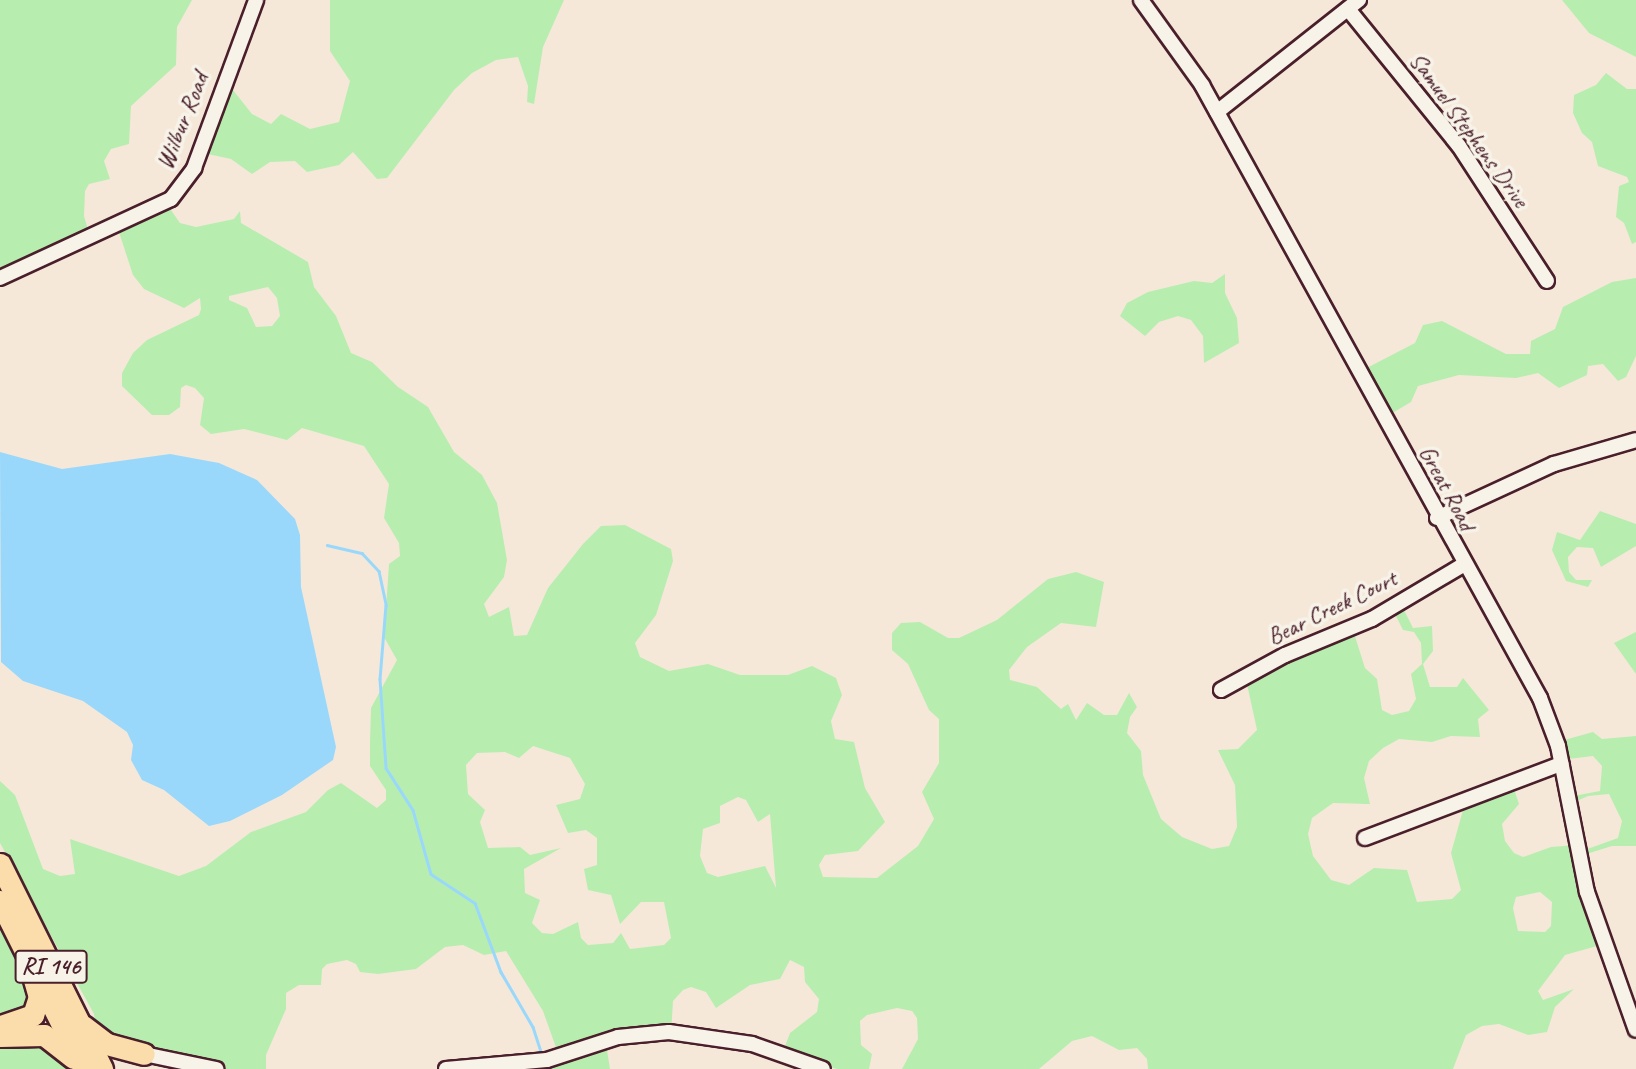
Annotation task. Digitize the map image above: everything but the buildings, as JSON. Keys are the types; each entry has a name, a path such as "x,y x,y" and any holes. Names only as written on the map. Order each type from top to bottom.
{"highway":[{"name":"RI 146","path":"0,864 102,1069"},
{"name":"RI 146","path":"0,901 83,1069"},
{"path":"1,1028 27,1019 37,1007 30,960"},
{"path":"81,1024 107,1044 144,1054"},
{"path":"1,1028 44,1035 60,1044 83,1069"},
{"path":"123,1069 144,1054"}],"street":[{"name":"Wilbur Road","path":"0,278 171,199 194,168 256,0"},
{"name":"Great Road","path":"1141,0 1177,45 1217,111 1437,518 1540,698 1561,764 1587,892 1636,1030"},
{"path":"1217,111 1354,5"},
{"name":"Samuel Stephens Drive","path":"1354,5 1459,146 1547,281"},
{"path":"1437,518 1576,456 1636,440"},
{"name":"Bear Creek Court","path":"1220,690 1285,655 1372,619 1463,565"},
{"path":"1366,838 1561,764"},
{"path":"446,1069 547,1060 618,1037 669,1032 752,1044 824,1069"},
{"path":"144,1054 216,1069"}],"green space":[{"path":"0,0 192,0 177,27 176,65 131,106 129,144 111,149 104,161 110,179 89,184 85,191 84,216 90,237 0,279"},
{"path":"330,0 564,0 543,47 534,104 527,102 528,86 518,57 496,60 472,73 454,90 387,178 377,179 353,152 339,165 307,172 295,161 270,162 252,174 231,159 203,153 224,87 233,90 252,114 271,124 281,114 310,129 339,122 350,81 330,51"},
{"path":"1562,0 1636,0 1636,57 1589,33"},
{"path":"1606,73 1627,89 1636,89 1636,242 1632,244 1624,223 1616,217 1619,186 1629,182 1627,177 1598,166 1592,142 1582,133 1573,113 1574,95 1596,85"},
{"path":"166,203 180,223 196,227 234,219 240,211 241,223 308,262 314,287 336,316 351,353 372,362 398,387 428,407 454,452 482,475 497,503 507,560 504,577 484,604 489,617 509,607 514,636 527,635 548,588 601,526 625,525 671,549 673,561 656,615 635,643 640,657 669,671 708,664 740,675 788,675 812,666 836,678 842,695 831,721 835,739 854,742 865,788 885,822 858,851 825,855 819,865 823,877 877,878 918,846 934,819 922,792 939,763 939,719 929,710 908,664 892,650 892,633 901,623 920,622 948,638 959,638 997,620 1048,579 1076,572 1104,582 1096,627 1061,623 1027,647 1009,670 1010,680 1037,687 1061,709 1068,704 1076,720 1087,703 1104,715 1117,715 1129,693 1137,707 1130,717 1127,733 1141,751 1143,775 1161,819 1182,837 1212,849 1229,846 1237,827 1235,785 1218,750 1238,749 1257,730 1247,684 1286,657 1353,630 1365,668 1377,679 1382,710 1392,715 1409,711 1416,699 1411,674 1422,664 1421,643 1414,632 1403,630 1393,610 1402,606 1413,628 1432,626 1433,651 1423,664 1430,687 1457,687 1463,678 1489,710 1478,719 1480,737 1451,736 1432,742 1399,739 1383,748 1369,761 1364,778 1370,804 1333,803 1312,818 1308,834 1313,856 1331,880 1349,885 1374,868 1407,870 1417,902 1452,899 1461,890 1451,853 1465,803 1512,783 1519,804 1502,824 1505,841 1514,853 1523,857 1551,847 1576,845 1579,852 1618,838 1622,821 1609,794 1588,796 1570,804 1568,797 1600,791 1602,766 1593,756 1560,760 1557,742 1593,732 1602,739 1636,736 1636,846 1612,846 1580,856 1604,944 1565,955 1538,991 1543,1000 1574,989 1555,1007 1547,1032 1528,1035 1499,1024 1482,1026 1466,1035 1453,1069 1148,1069 1147,1059 1137,1048 1119,1050 1092,1036 1072,1041 1039,1069 902,1069 918,1039 917,1018 912,1011 897,1008 867,1015 860,1021 861,1045 872,1054 869,1069 837,1069 782,1054 790,1033 817,1012 819,999 805,982 804,967 790,960 780,979 750,985 716,1008 706,992 691,987 683,990 673,1001 671,1034 558,1053 543,1011 506,951 484,955 463,945 445,947 416,969 378,974 360,972 356,964 347,960 327,964 322,969 321,985 299,985 286,993 286,1009 266,1055 266,1069 194,1069 98,1040 94,1014 0,843 0,781 15,795 43,869 60,876 75,874 70,839 179,876 206,866 251,832 306,812 328,790 341,783 377,808 386,800 386,790 370,766 371,708 397,660 384,637 389,564 400,556 399,543 384,518 389,484 364,446 302,428 287,440 244,429 211,434 200,425 204,398 195,388 186,385 181,388 180,407 169,415 152,415 122,386 122,373 133,353 147,340 199,315 201,309 200,298 184,308 144,289 133,275 118,229","holes":["268,287 277,298 280,316 272,326 256,327 247,308 229,300 229,296","533,746 570,758 585,784 580,799 556,805 568,833 586,830 597,838 597,865 584,869 588,890 611,895 620,924 641,902 664,902 671,938 664,945 630,949 621,933 613,943 588,945 581,938 578,922 553,934 542,933 532,923 540,900 525,893 524,869 561,848 530,855 520,847 488,848 480,822 485,810 468,794 466,765 477,753 505,752 519,758","738,797 746,800 758,822 770,814 776,888 765,866 718,877 707,873 700,856 703,829 720,823 720,806","1540,892 1552,902 1551,926 1545,932 1518,931 1513,908 1516,897"]},
{"path":"1225,274 1225,293 1237,318 1239,343 1204,363 1203,336 1191,320 1178,316 1159,322 1145,336 1120,316 1127,303 1148,292 1194,281 1212,283"},
{"path":"1636,278 1636,356 1626,377 1618,381 1603,364 1588,366 1587,375 1559,388 1538,373 1516,378 1459,375 1418,386 1411,402 1384,418 1359,372 1415,343 1423,325 1442,321 1506,354 1530,354 1531,341 1555,329 1563,307 1612,282"},
{"path":"1600,511 1636,524 1636,546 1601,567 1593,548 1577,547 1568,557 1569,572 1576,580 1592,580 1588,587 1566,581 1552,550 1557,532 1580,540"},
{"path":"1636,632 1636,674 1614,643"},
{"path":"0,902 37,1005 0,1026"},
{"path":"42,1041 77,1069 0,1069 0,1042"},
{"path":"607,1050 610,1069 537,1069 560,1064"}],"water":[{"path":"0,452 62,469 170,454 219,463 257,480 295,519 300,535 301,587 336,747 333,760 282,795 230,821 209,826 164,790 142,780 131,760 133,745 127,732 83,701 23,681 1,662"}],"waterway":[{"path":"327,545 362,553 379,571 386,605 380,679 386,768 413,810 431,874 475,903 501,972 533,1027 542,1055"}]}
